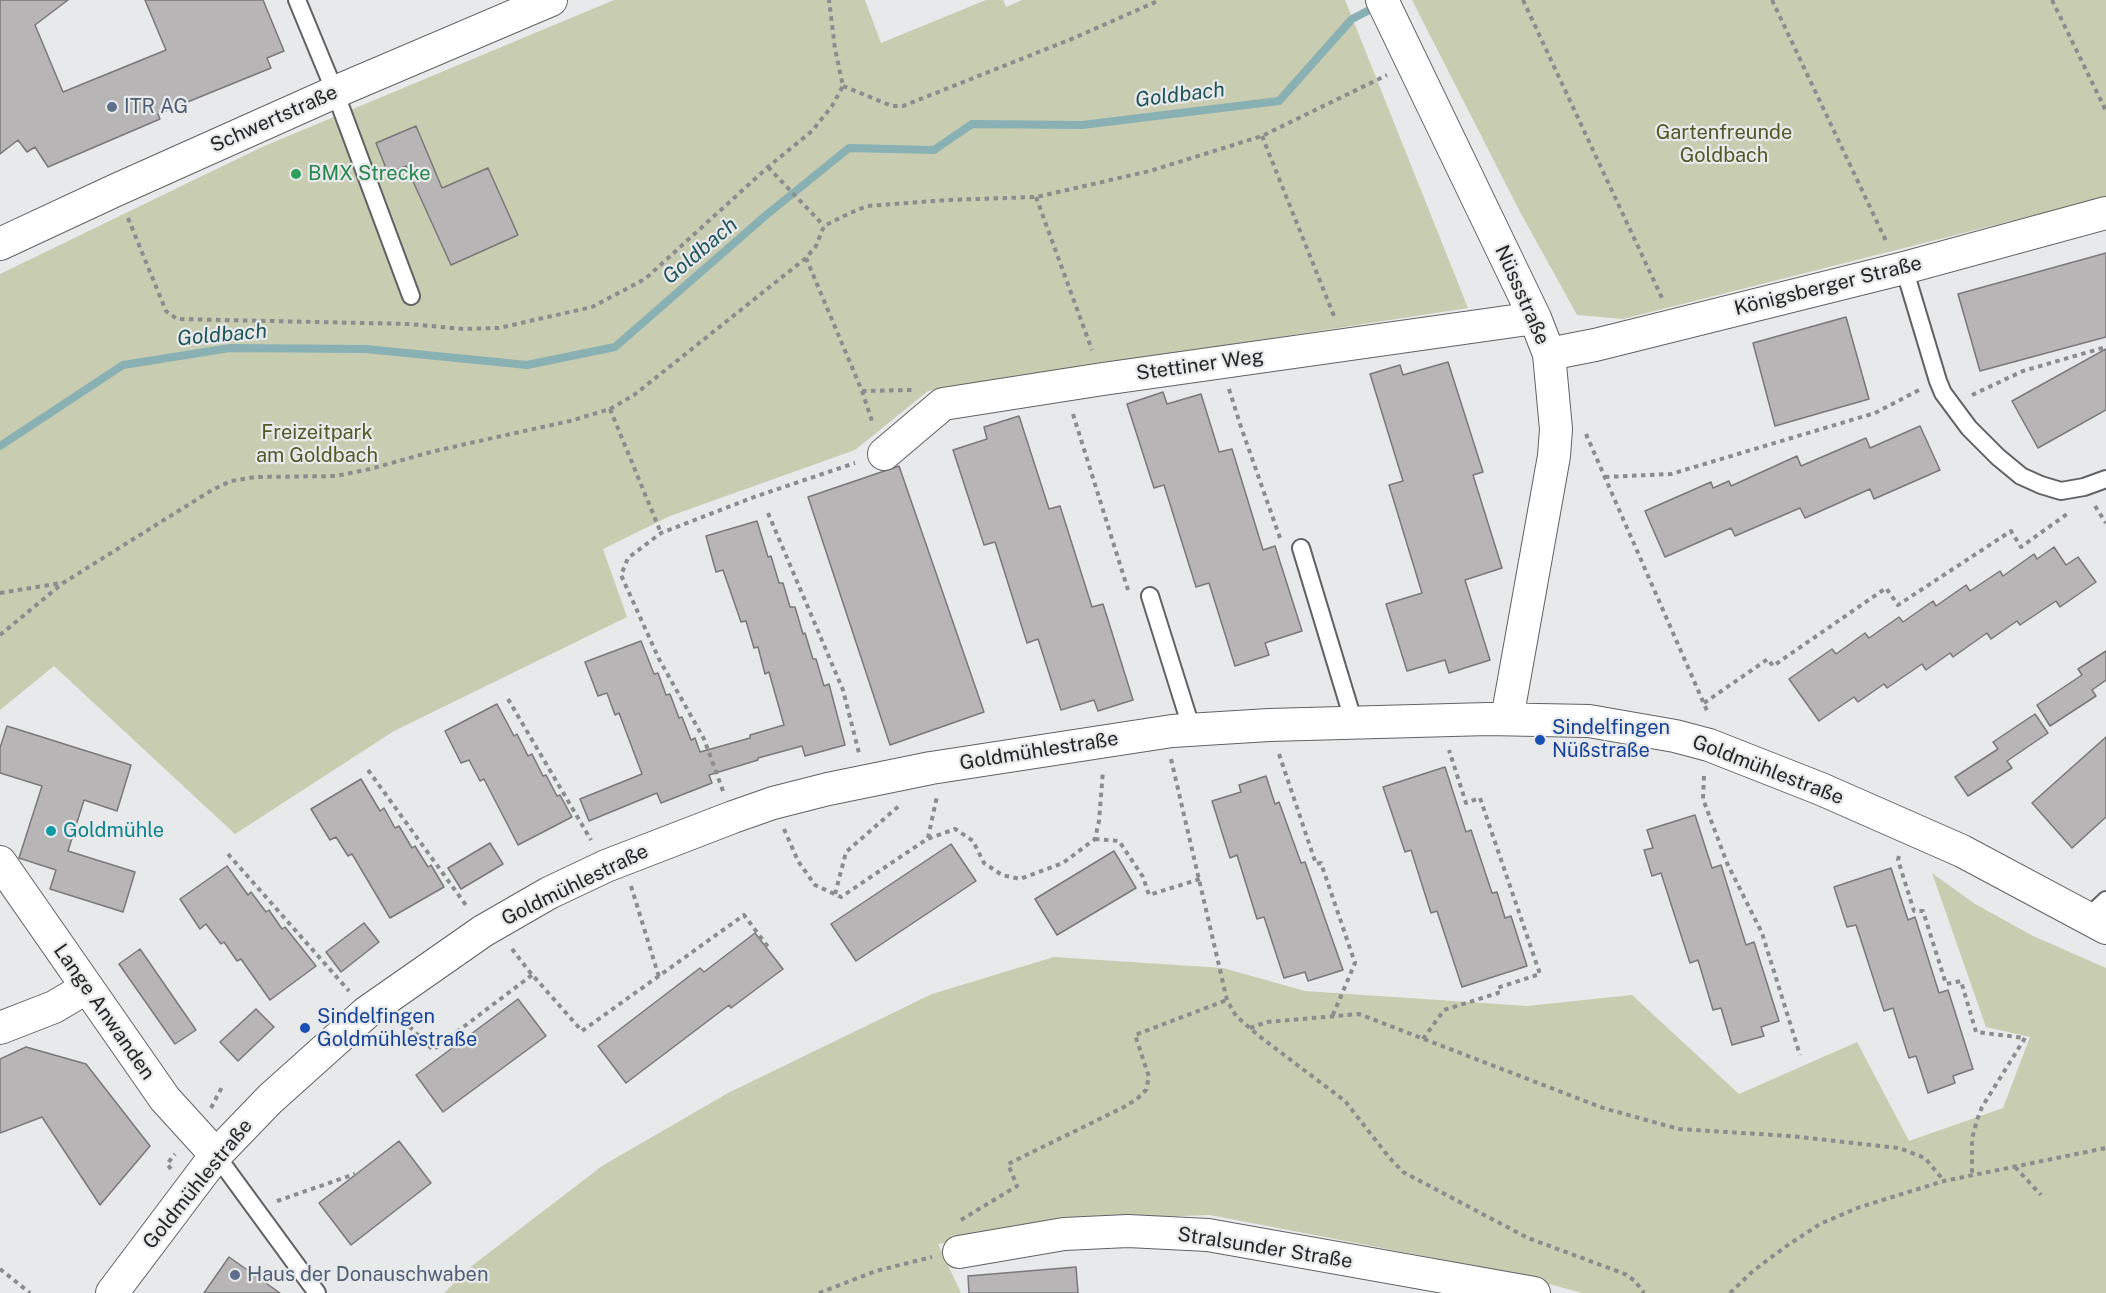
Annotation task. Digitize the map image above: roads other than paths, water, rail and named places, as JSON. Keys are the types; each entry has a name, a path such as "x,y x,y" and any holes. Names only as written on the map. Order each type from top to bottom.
{"street":[{"name":"Schwertstraße","path":"0,244 335,92 551,0"},
{"name":"Nüssstraße","path":"1382,0 1535,318 1549,354 1556,429 1554,456 1507,719"},
{"name":"Königsberger Straße","path":"1549,354 1595,345 1902,268 2106,213"},
{"name":"Stettiner Weg","path":"884,454 943,404 1535,318"},
{"name":"Goldmühlestraße","path":"112,1293 216,1155 284,1085 367,1012 494,936 549,893 618,872 733,817 772,803 932,768 1178,731 1269,725 1507,719 1589,721 1675,736 1718,749 1912,828 2100,915"},
{"name":"Lange Anwanden","path":"0,862 165,1099 216,1155"},
{"path":"0,1028 54,1007 86,988"},
{"name":"Stralsunder Straße","path":"956,1238 1128,1231 1208,1234 1534,1293"}],"lane":[{"path":"297,0 335,92 411,296"},
{"path":"1902,268 1938,381 1969,428 2021,476 2041,485 2061,491 2084,487 2106,479"},
{"path":"1301,548 1354,723"},
{"path":"1150,596 1178,731"},
{"path":"216,1155 317,1293"}],"waterway":[{"name":"Goldbach","path":"0,446 123,365 230,348 366,349 527,365 615,347 765,216 849,148 934,150 972,124 1082,125 1279,101 1352,19 1377,6"}],"place":[{"name":"ITR AG","path":"112,107"},
{"name":"BMX Strecke","path":"296,174"},
{"name":"Sindelfingen Nüßstraße","path":"1540,740"},
{"name":"Goldmühle","path":"51,831"},
{"name":"Sindelfingen Goldmühlestraße","path":"305,1028"},
{"name":"Haus der Donauschwaben","path":"235,1275"}],"park label":[{"name":"Gartenfreunde Goldbach","path":"1724,144"},
{"name":"Freizeitpark am Goldbach","path":"317,444"}]}
